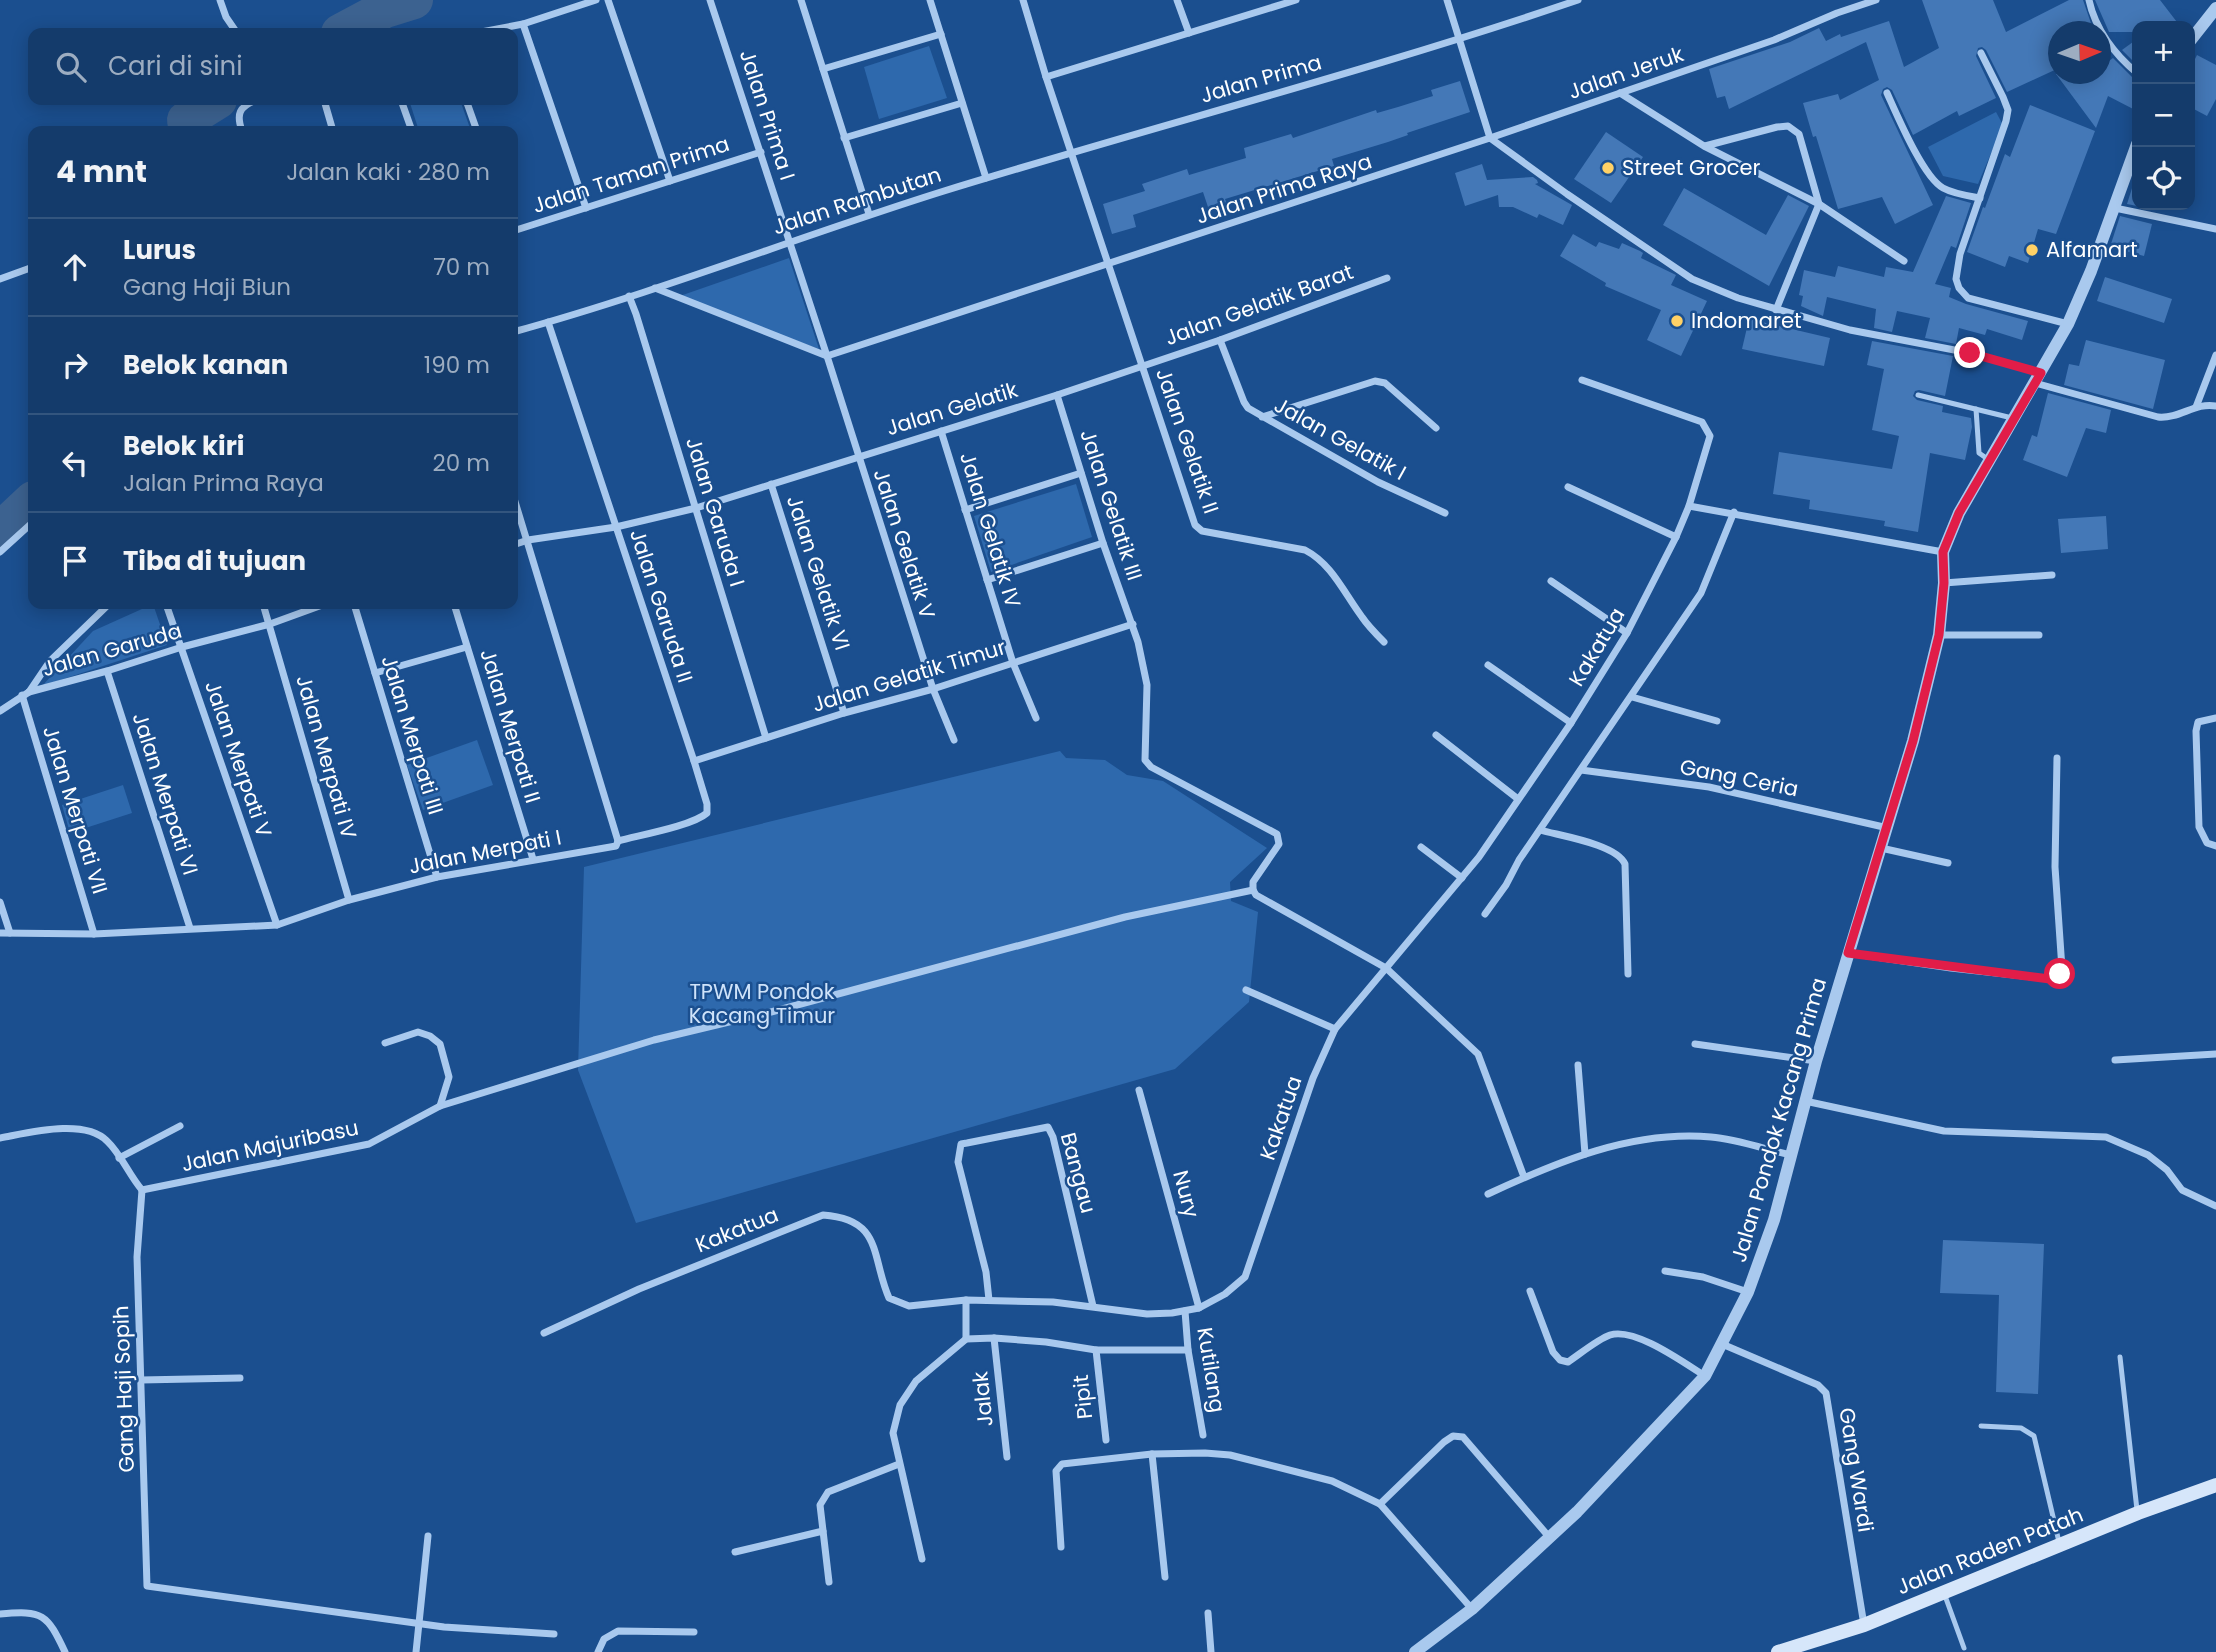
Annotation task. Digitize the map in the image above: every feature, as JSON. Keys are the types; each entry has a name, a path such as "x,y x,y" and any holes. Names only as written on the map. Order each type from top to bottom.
{"main road":[{"name":"Jalan Raden Patah","path":"1778,1652 1808,1647 2138,1513 2216,1485"}],"street":[{"path":"220,0 234,28"},
{"path":"502,28 523,24 596,0"},
{"path":"608,0 670,181"},
{"name":"Jalan Prima I","path":"710,0 827,356"},
{"path":"801,0 869,214"},
{"path":"930,0 986,178"},
{"name":"Jalan Gelatik II","path":"1023,0 1046,77 1195,525 1202,531 1305,550 1317,556 1384,642"},
{"path":"1177,0 1189,33"},
{"path":"1046,77 1296,0"},
{"path":"1447,0 1490,138 1692,279 1738,298 1850,330 1970,353 2158,417 2170,418 2206,404 2216,406"},
{"name":"Jalan Prima","path":"1072,152 1459,40 1578,0"},
{"name":"Jalan Jeruk","path":"1490,138 1774,40 1837,13 1876,0"},
{"path":"2089,0 2098,26 2108,42 2132,68"},
{"path":"2195,35 2216,8"},
{"path":"523,24 586,208"},
{"path":"823,69 941,34"},
{"path":"1981,53 2008,110 1961,254 1956,279 1959,288 1968,298 2068,324"},
{"path":"1620,93 1704,146 1819,204 1904,261"},
{"path":"1887,93 1912,145 1936,184 1946,190 1980,198"},
{"path":"844,138 962,103"},
{"path":"240,126 239,111 244,105"},
{"path":"325,105 332,126"},
{"path":"403,105 410,126"},
{"path":"468,105 475,126"},
{"path":"1704,146 1777,127 1788,126 1799,134 1819,204 1776,310"},
{"name":"Jalan Prima Raya","path":"827,356 1490,138"},
{"name":"Jalan Pondok Kacang Prima","path":"1415,1652 1472,1609 1550,1538 1705,1376 1748,1292 1774,1220 1804,1101 1913,741 1939,635 1944,583 1943,552 1959,513 2068,324 2115,208 2136,147"},
{"name":"Jalan Taman Prima","path":"518,229 761,152"},
{"name":"Jalan Rambutan","path":"655,288 869,214 1072,152"},
{"path":"2115,208 2216,229"},
{"path":"0,279 28,269"},
{"name":"Jalan Gelatik Barat","path":"1142,365 1220,340 1387,278"},
{"path":"518,331 655,288 827,356"},
{"name":"Jalan Garuda I","path":"629,296 766,738"},
{"name":"Jalan Garuda II","path":"548,323 707,804 707,813 702,817 618,841"},
{"name":"Jalan Gelatik I","path":"1220,340 1244,402 1262,417 1378,482 1446,513"},
{"path":"2196,407 2216,355"},
{"name":"Jalan Gelatik V","path":"827,356 933,689 954,740"},
{"name":"Jalan Gelatik","path":"771,484 1056,395 1142,365"},
{"name":"Kakatua","path":"544,1333 639,1289 823,1215 838,1216 853,1222 866,1232 874,1244 889,1298 909,1306 966,1300 1053,1301 1147,1314 1185,1314 1225,1294 1245,1277 1313,1078 1335,1029 1462,878 1571,723 1627,633 1689,506 1710,436 1702,422 1581,380"},
{"path":"1262,417 1375,381 1385,383 1436,428"},
{"name":"Jalan Gelatik III","path":"1056,395 1103,543 1133,624 1147,685 1145,760 1151,767 1277,834 1279,844 1253,882 1253,890"},
{"name":"Jalan Gelatik IV","path":"941,430 1013,663 1036,718"},
{"path":"965,510 1081,473"},
{"path":"518,543 616,527 696,508 771,484"},
{"name":"Jalan Gelatik VI","path":"771,484 844,713"},
{"path":"1568,487 1676,537"},
{"path":"1689,506 1734,512 1943,552"},
{"path":"518,510 618,841"},
{"path":"1485,914 1701,593 1734,512"},
{"path":"0,552 28,527"},
{"path":"987,580 1103,543"},
{"path":"1944,583 2052,575"},
{"path":"1551,580 1627,633"},
{"path":"0,711 25,693 50,661 103,609"},
{"name":"Jalan Merpati V","path":"168,609 277,925"},
{"name":"Jalan Merpati IV","path":"265,609 349,900"},
{"name":"Jalan Garuda","path":"25,693 270,624 311,609"},
{"name":"Jalan Merpati III","path":"355,609 437,877"},
{"name":"Jalan Merpati II","path":"456,609 533,859"},
{"name":"Jalan Gelatik Timur","path":"694,761 844,713 933,689 1133,624"},
{"path":"1939,635 2039,635"},
{"path":"374,673 467,647"},
{"path":"1488,665 1571,723"},
{"name":"Jalan Merpati VI","path":"107,671 190,928"},
{"name":"Jalan Merpati VII","path":"25,693 94,934"},
{"path":"1632,697 1717,721"},
{"path":"2216,718 2197,722 2196,731 2199,827 2207,843 2216,846"},
{"path":"1436,735 1518,799"},
{"path":"1848,953 2050,979 2060,974 2062,969 2055,867 2057,758"},
{"name":"Gang Ceria","path":"1581,770 1709,787 1888,828"},
{"path":"1540,830 1607,848 1623,859 1628,974"},
{"name":"Jalan Merpati I","path":"0,933 94,934 277,925 349,900 437,877 616,846 618,841"},
{"path":"1421,847 1462,878"},
{"path":"1881,848 1948,863"},
{"path":"1253,890 1256,895 1386,968 1478,1054 1524,1177"},
{"name":"Jalan Majuribasu","path":"142,1190 369,1144 440,1106 654,1040 771,1012 1125,917 1253,890"},
{"path":"0,902 10,933"},
{"path":"1246,989 1335,1029"},
{"path":"385,1043 418,1032 430,1036 440,1044 449,1077 440,1106"},
{"path":"1695,1044 1816,1061"},
{"path":"2115,1060 2216,1054"},
{"path":"1578,1065 1585,1154"},
{"name":"Nury","path":"1139,1090 1199,1308"},
{"path":"1804,1101 1944,1131 2106,1137 2148,1155 2166,1170 2182,1190 2216,1206"},
{"path":"119,1158 180,1126"},
{"name":"Bangau","path":"989,1300 986,1272 958,1162 961,1144 1048,1127 1053,1137 1093,1306"},
{"path":"0,1138 54,1129 88,1130 107,1140 142,1190"},
{"path":"1488,1194 1599,1148 1672,1136 1712,1137 1790,1155"},
{"name":"Gang Haji Sopih","path":"142,1190 137,1257 147,1586 418,1624"},
{"path":"1665,1270 1748,1292"},
{"path":"1530,1291 1553,1352 1560,1360 1568,1362 1610,1335 1625,1334 1657,1347 1705,1376"},
{"path":"966,1300 966,1339"},
{"name":"Kutilang","path":"1185,1314 1188,1350 1203,1435"},
{"name":"Jalak","path":"994,1338 1007,1457"},
{"path":"922,1559 893,1433 900,1405 916,1381 966,1339 1046,1342 1096,1350 1188,1350"},
{"name":"Gang Wardi","path":"1722,1344 1818,1385 1826,1393 1864,1625"},
{"name":"Pipit","path":"1096,1350 1106,1440"},
{"path":"141,1380 240,1378"},
{"path":"1380,1504 1444,1442 1453,1436 1463,1437 1550,1538"},
{"path":"1152,1454 1165,1577"},
{"path":"1061,1547 1056,1471 1062,1464 1152,1454 1230,1455 1332,1481 1380,1504 1472,1609"},
{"path":"829,1582 820,1505 828,1492 899,1464"},
{"path":"735,1552 823,1531"},
{"path":"416,1652 428,1536"},
{"path":"1208,1613 1211,1652"},
{"path":"0,1614 40,1614 53,1627 65,1652"},
{"path":"418,1624 554,1634"},
{"path":"598,1652 604,1639 618,1631 694,1632"}],"lane":[{"path":"1918,395 2015,418"},
{"path":"1976,409 1979,453 1990,461"},
{"path":"2120,1357 2138,1513"},
{"path":"1981,1426 2021,1428 2034,1436 2060,1545"},
{"path":"1944,1593 1964,1648"}],"green space":[{"path":"929,46 947,98 879,119 864,67"},
{"path":"411,105 462,105 469,126 417,126"},
{"path":"1996,112 2003,125 1978,184 1943,176 1928,147"},
{"path":"789,258 819,349 677,297"},
{"path":"1076,484 1092,537 991,572 974,516"},
{"path":"142,609 155,609 167,645 42,686 93,631"},
{"path":"477,740 493,785 423,810 407,765"},
{"name":"TPWM Pondok Kacang Timur","path":"1060,751 1066,758 1105,760 1127,775 1163,781 1267,848 1230,882 1231,901 1258,912 1249,1002 1175,1069 636,1223 578,1070 584,867"},
{"path":"123,785 132,813 70,833 62,805"}],"building":[{"path":"1922,0 1993,0 2006,32 2069,0 2083,0 2090,21 2048,21 2048,73 2007,92 1986,50 1978,48 1976,56 1996,98 1959,116 1957,111 1913,135 1892,90 1887,87 1883,89 1881,95 1933,205 1895,224 1882,197 1838,209 1803,103 1838,94 1840,100 1879,80 1866,42 1729,109 1725,96 1717,98 1709,69 1790,42 1819,28 1826,41 1840,34 1841,37 1889,21 1904,67 1939,48"},
{"path":"2095,0 2160,0 2176,21 2132,21 2132,32 2111,32 2111,21 2104,21"},
{"path":"2132,43 2132,60 2122,50"},
{"path":"2197,55 2216,65 2216,99 2207,116 2195,110"},
{"path":"2113,58 2132,77 2132,108 2108,96 2096,128 2063,84 2111,84"},
{"path":"1460,81 1470,112 1332,159 1334,166 1225,199 1227,205 1209,210 1203,192 1133,215 1136,227 1112,234 1103,204 1145,191 1142,184 1187,169 1189,175 1246,158 1244,148 1291,134 1293,138 1376,110 1377,113 1398,107 1433,96 1431,90"},
{"path":"2030,105 2095,131 2056,234 2038,229 2028,263 2009,256 2005,267 1967,252 2005,154 2010,157"},
{"name":"Street Grocer","path":"1606,132 1643,157 1611,203 1574,179"},
{"path":"1482,164 1487,180 1533,177 1538,183 1535,184 1572,205 1563,225 1539,214 1537,218 1513,207 1499,207 1498,195 1465,206 1455,173"},
{"path":"1684,188 1766,235 1788,195 1809,206 1769,286 1663,225"},
{"path":"2132,188 2132,205 2127,204"},
{"path":"1946,196 1971,203 1956,248 1951,246 1935,284 1951,288 1949,297 1966,304 2028,321 2022,340 1987,329 1985,335 1959,328 1956,344 1925,338 1930,318 1897,311 1892,332 1874,328 1876,309 1827,297 1823,316 1801,306 1803,296 1799,295 1804,270 1835,277 1838,266 1884,277 1886,267 1913,272"},
{"path":"2120,216 2152,224 2144,256 2110,247"},
{"path":"1573,234 1596,247 1599,242 1619,249 1622,243 1640,251 1643,253 1641,258 1676,275 1671,285 1707,301 1681,356 1647,340 1661,310 1605,286 1606,283 1560,256"},
{"path":"2105,277 2172,299 2164,323 2097,301"},
{"path":"1749,319 1830,338 1824,366 1742,349"},
{"path":"2086,340 2165,360 2153,409 2064,385 2069,364 2079,366"},
{"path":"1872,341 1953,356 1945,396 1919,390 1915,391 1913,396 1917,400 1943,406 1942,412 1971,418 1972,427 1965,460 1930,453 1918,532 1884,526 1885,521 1809,509 1810,500 1773,494 1779,452 1892,469 1899,436 1872,430 1884,369 1867,365"},
{"path":"2048,393 2111,410 2106,433 2086,428 2067,477 2023,460 2032,435 2037,437"},
{"path":"2106,516 2108,549 2061,553 2058,519"},
{"path":"1943,1240 2044,1244 2038,1394 1996,1392 1999,1295 1940,1293"}],"waterway":[{"path":"349,28 385,9 414,0"},
{"path":"187,126 186,120 210,105"},
{"path":"0,531 28,505"}],"place":[{"name":"Street Grocer","path":"1608,168"},
{"name":"Alfamart","path":"2032,250"},
{"name":"Indomaret","path":"1677,321"}],"route":[{"path":"1970,353 2041,373 1959,513 1943,552 1944,583 1939,635 1913,741 1848,953 2050,979 2060,974"}]}
